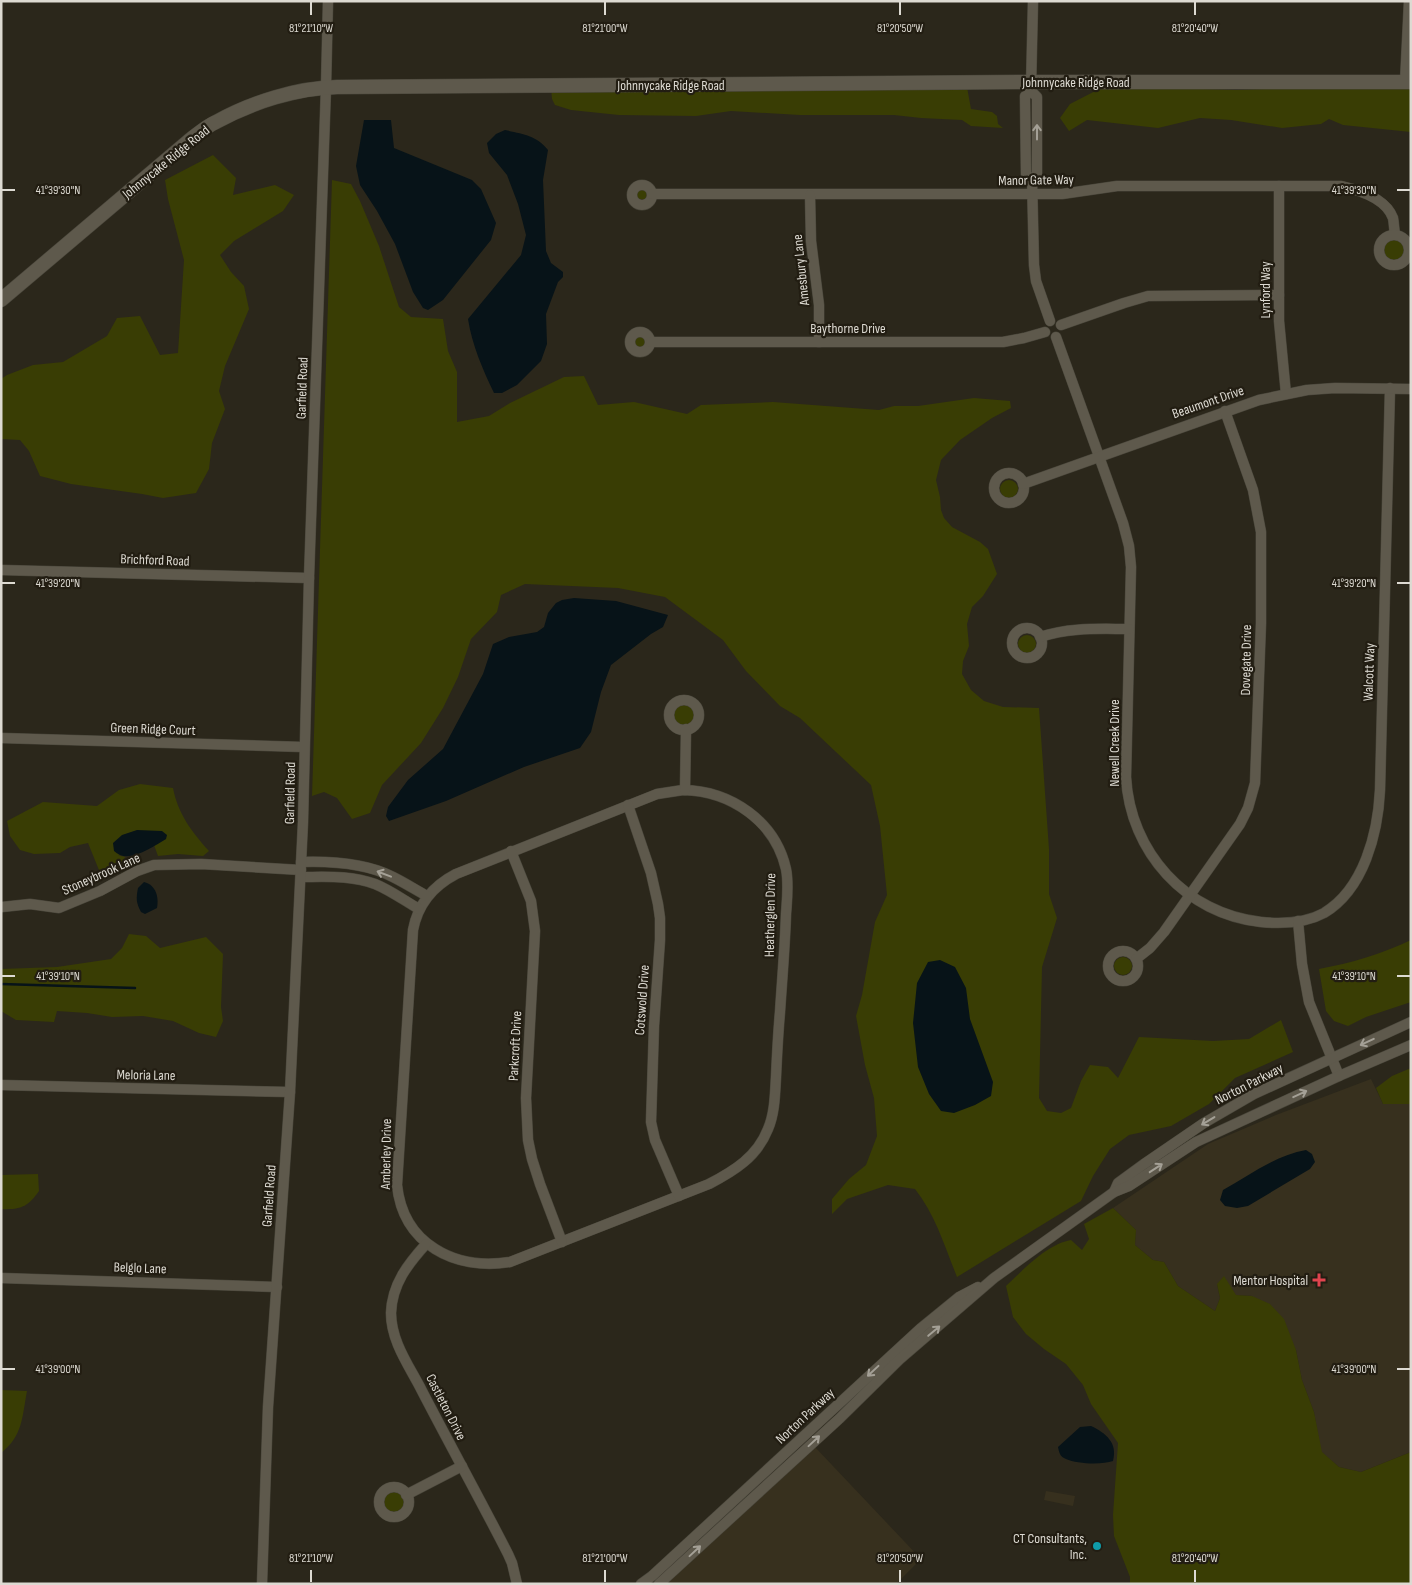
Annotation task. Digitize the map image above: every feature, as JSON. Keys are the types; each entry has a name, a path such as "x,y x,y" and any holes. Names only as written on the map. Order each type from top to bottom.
{"main road":[{"name":"Johnnycake Ridge Road","path":"1,300 150,173 215,122 264,102 298,91 326,87 1031,86 1408,82"}],"street":[{"name":"Garfield Road","path":"262,1584 268,1407 290,1092 301,870 328,1"},
{"path":"1033,1 1031,86 1037,97 1037,175 1032,178 1034,265 1036,281 1050,321"},
{"path":"1408,82 1409,1"},
{"name":"Manor Gate Way","path":"652,194 1032,194 1075,193 1116,186 1341,186 1359,191 1377,200 1388,209 1393,219 1395,234"},
{"name":"Lynford Way","path":"1279,186 1279,337 1286,394"},
{"name":"Amesbury Lane","path":"810,194 811,241 819,305 819,342"},
{"path":"1061,325 1148,296 1278,295"},
{"path":"1050,321 1057,321 1061,325 1061,332 1056,337 1048,336 1045,332 1046,324 1050,321"},
{"name":"Baythorne Drive","path":"650,342 1003,342 1045,332"},
{"name":"Newell Creek Drive","path":"1056,337 1123,522 1129,546 1131,567 1126,769 1129,802 1136,826 1151,856 1166,875 1190,896 1221,912 1236,917 1272,923 1298,921"},
{"name":"Beaumont Drive","path":"1023,484 1244,404 1307,390 1335,388 1411,389"},
{"name":"Walcott Way","path":"1298,921 1323,913 1334,906 1349,890 1362,866 1379,807 1390,388"},
{"name":"Dovegate Drive","path":"1136,959 1164,932 1244,818 1253,794 1256,777 1262,591 1261,532 1253,490 1225,411"},
{"name":"Brichford Road","path":"1,570 309,578"},
{"path":"1040,637 1054,632 1077,629 1129,629"},
{"path":"685,790 686,729"},
{"name":"Green Ridge Court","path":"1,738 304,747"},
{"name":"Heatherglen Drive","path":"423,903 434,888 456,874 657,794 698,790 723,796 748,812 767,831 784,861 788,883 775,1092 771,1120 759,1145"},
{"name":"Cotswold Drive","path":"628,805 652,873 660,918 651,1122 655,1140 678,1196"},
{"name":"Parkcroft Drive","path":"511,851 531,901 536,931 526,1098 528,1140 540,1184 562,1242"},
{"path":"301,870 335,863 365,867 392,877 423,903"},
{"name":"Stoneybrook Lane","path":"2,906 30,904 59,908 100,892 137,871 154,865 201,864 301,870"},
{"path":"301,870 363,880 423,903"},
{"name":"Amberley Drive","path":"423,903 413,930 397,1185 404,1214 426,1244 465,1262 486,1264 510,1262 709,1184 733,1172 759,1145"},
{"path":"1298,921 1302,964 1309,1002 1339,1076"},
{"name":"Norton Parkway","path":"1114,1192 1118,1183 1144,1164 1204,1123 1254,1094 1411,1022"},
{"name":"Norton Parkway","path":"659,1584 839,1419 900,1359 1009,1267 1114,1192 1130,1186 1196,1142 1411,1045"},
{"name":"Meloria Lane","path":"1,1085 290,1092"},
{"name":"Castleton Drive","path":"426,1244 405,1269 397,1283 392,1300 392,1324 396,1340 510,1558 518,1584"},
{"name":"Belglo Lane","path":"1,1278 277,1286"},
{"name":"Norton Parkway","path":"641,1584 652,1576 921,1328 958,1298 994,1278"},
{"path":"406,1495 462,1466"}],"shaded area":[{"path":"364,120 391,120 394,148 472,180 481,189 496,223 491,240 443,300 428,310 423,308 413,292 395,244 360,185 356,166"},
{"path":"505,130 534,138 548,150 543,180 546,251 551,263 563,272 563,277 558,282 546,314 547,344 541,361 517,385 502,393 494,393 475,348 468,319 521,255 526,235 518,204 507,175 489,153 487,143 496,134"},
{"path":"574,598 616,601 668,615 663,627 611,665 601,692 591,732 580,748 524,767 446,801 389,821 386,816 388,807 408,780 443,749 483,674 493,644 509,637 537,632 544,627 548,613 556,603"},
{"path":"137,830 162,831 167,835 166,839 140,853 126,856 114,851 113,843 122,835"},
{"path":"144,882 154,889 158,900 157,908 145,914 141,912 137,903 138,888"},
{"path":"940,960 955,967 966,988 970,1019 993,1082 991,1096 954,1113 941,1111 929,1094 918,1067 913,1023 917,983 928,962"},
{"name":"Mentor Hospital","path":"1371,1079 1383,1104 1411,1104 1411,1452 1361,1472 1339,1467 1321,1452 1314,1412 1302,1380 1296,1350 1252,1296 1236,1295 1217,1284 1220,1298 1215,1311 1178,1286 1164,1262 1153,1260 1135,1245 1136,1230 1113,1208 1208,1144 1276,1115"},
{"path":"1306,1150 1312,1154 1315,1162 1310,1169 1248,1206 1237,1208 1225,1206 1220,1200 1223,1190 1252,1173 1284,1156"},
{"path":"1091,1426 1110,1439 1114,1449 1113,1461 1083,1463 1062,1457 1058,1447 1080,1427"},
{"path":"814,1446 921,1559 896,1584 663,1584"},
{"path":"1046,1491 1075,1496 1073,1506 1044,1500"}],"green space":[{"path":"1105,86 1236,90 1292,88 1411,89 1411,132 1343,125 1329,119 1321,124 1282,128 1231,120 1200,118 1158,128 1087,120 1069,131 1060,118 1070,104"},
{"path":"967,87 971,109 992,112 997,116 998,124 1003,128 971,126 962,120 894,115 800,115 731,111 696,116 619,115 571,110 555,105 552,99 551,88"},
{"path":"213,155 236,178 233,195 275,185 294,195 283,211 234,241 220,255 231,272 244,286 249,309 225,366 219,391 225,409 212,443 209,469 196,493 163,498 71,484 40,476 29,451 20,440 1,439 1,379 33,365 63,362 107,336 117,318 140,316 160,355 178,353 184,260 165,180"},
{"path":"332,180 351,184 360,201 379,246 399,307 411,317 443,319 448,351 457,372 457,422 489,416 510,403 564,377 584,376 598,405 634,402 687,414 701,405 773,402 879,410 894,406 918,406 974,398 1010,401 1011,408 992,418 960,440 941,460 936,480 944,518 952,527 980,542 988,549 997,574 983,596 972,607 967,624 969,646 963,661 962,674 971,690 984,701 1003,707 1039,708 1049,849 1049,894 1057,918 1042,967 1039,1098 1047,1111 1061,1113 1071,1108 1081,1081 1090,1065 1108,1067 1118,1078 1139,1037 1213,1041 1249,1039 1281,1020 1293,1052 1235,1078 1209,1104 1171,1126 1129,1135 1110,1149 1093,1176 1081,1201 957,1277 934,1220 915,1189 888,1185 847,1199 832,1214 832,1199 849,1179 866,1165 877,1136 874,1098 865,1065 856,1016 862,995 875,922 887,895 880,826 871,785 800,718 780,706 746,671 723,640 665,597 618,588 525,584 501,595 497,612 471,639 458,677 443,708 421,743 382,785 370,813 352,819 337,798 324,792 312,796"},
{"path":"642,188 648,194 642,200 636,194"},
{"path":"1394,240 1401,243 1404,250 1401,257 1394,260 1387,257 1384,250 1387,243"},
{"path":"640,336 646,342 640,348 634,342"},
{"path":"1005,480 1013,480 1018,485 1016,496 1005,498 1000,493 1000,485"},
{"path":"1023,635 1031,635 1036,640 1034,651 1023,653 1018,648 1018,640"},
{"path":"684,703 694,710 695,714 688,724 684,725 674,718 673,714 680,704"},
{"path":"140,784 173,788 182,814 209,851 203,856 178,854 158,856 154,845 166,839 118,855 125,857 124,866 114,873 101,875 88,843 70,847 60,853 34,854 20,850 10,836 7,821 43,802 97,806 119,790"},
{"path":"129,934 146,936 160,948 206,937 223,954 221,1007 223,1021 216,1037 199,1033 173,1021 143,1016 112,1017 57,1011 54,1022 16,1020 1,1011 1,969 57,967 111,959 122,948"},
{"path":"1411,940 1411,1002 1366,1017 1348,1026 1334,1021 1326,1011 1319,969 1366,958"},
{"path":"1119,957 1127,957 1132,962 1130,973 1119,975 1114,970 1114,962"},
{"path":"1411,1068 1411,1104 1383,1104 1376,1088 1392,1076"},
{"path":"38,1174 39,1191 31,1201 18,1208 1,1209 1,1175"},
{"path":"1113,1208 1136,1230 1135,1245 1153,1260 1164,1262 1178,1286 1215,1311 1220,1298 1217,1284 1224,1276 1236,1295 1252,1296 1270,1304 1284,1319 1296,1350 1302,1380 1314,1412 1322,1452 1339,1467 1361,1472 1411,1452 1411,1584 1130,1584 1130,1577 1114,1536 1113,1515 1118,1443 1091,1404 1083,1385 1066,1364 1026,1334 1013,1317 1006,1286 1036,1258 1062,1242 1071,1240 1082,1250 1089,1239 1084,1224"},
{"path":"1,1390 27,1391 18,1433 1,1453"},
{"path":"390,1492 398,1492 404,1498 404,1506 398,1512 390,1512 384,1506 384,1498"}],"waterway":[{"path":"1,984 135,988"}],"place":[{"name":"Mentor Hospital","path":"1319,1280"},
{"name":"CT Consultants, Inc.","path":"1097,1546"}]}
